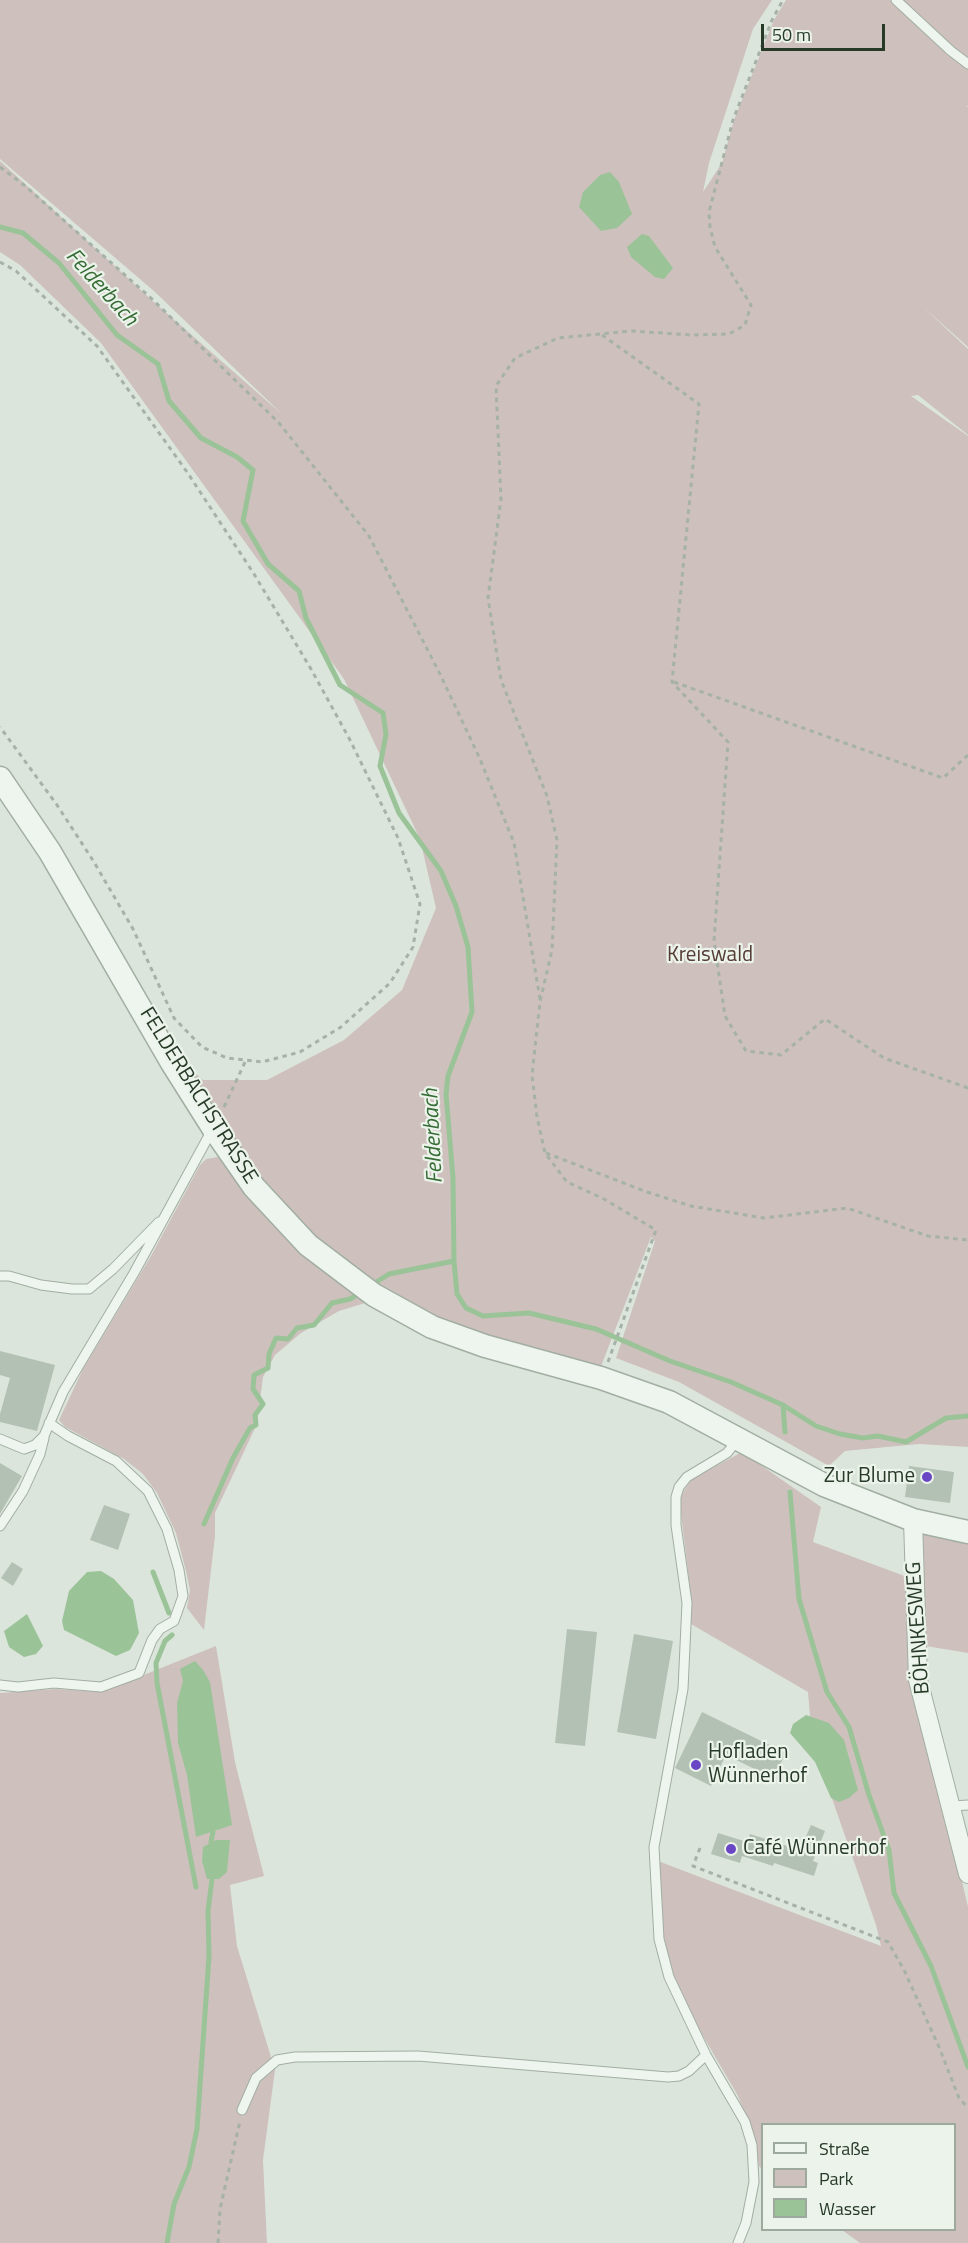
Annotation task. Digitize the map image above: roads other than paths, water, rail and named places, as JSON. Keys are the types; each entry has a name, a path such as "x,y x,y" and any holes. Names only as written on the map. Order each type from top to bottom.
{"street":[{"name":"FELDERBACHSTRASSE","path":"0,778 50,852 172,1063 213,1128 254,1187 308,1245 374,1295 432,1327 484,1346 601,1378 669,1402 739,1438 788,1468 824,1485 913,1520 968,1532"},
{"name":"BÖHNKESWEG","path":"913,1520 918,1680 960,1805 968,1874"}],"lane":[{"path":"896,0 951,51 968,63"},
{"path":"0,1527 23,1491 40,1454 44,1436 63,1392 134,1273 213,1128"},
{"path":"0,1276 9,1276 41,1285 89,1289 167,1214"},
{"path":"0,1685 18,1687 54,1683 101,1687 139,1672 152,1640 160,1629 174,1621 183,1596 179,1570 167,1529 148,1491 116,1461 68,1436 49,1423"},
{"path":"0,1439 24,1449 35,1445 44,1436"},
{"path":"738,2243 746,2223 754,2182 752,2145 737,2107 706,2055 669,1977 659,1939 654,1847 683,1689 687,1604 676,1525 676,1497 679,1487 687,1477 727,1453 739,1438"},
{"path":"242,2110 256,2078 277,2060 295,2056 418,2056 668,2077 679,2076 689,2071 706,2055"}],"water":[{"path":"610,172 619,182 632,214 617,228 601,231 579,207 583,192 600,175"},
{"path":"642,234 649,236 673,268 664,279 655,277 631,257 627,247"},
{"path":"101,1571 114,1579 133,1600 139,1633 130,1650 116,1656 64,1630 62,1621 69,1591 87,1572"},
{"path":"27,1614 43,1646 36,1654 24,1657 9,1647 4,1631"},
{"path":"195,1661 210,1682 232,1825 196,1837 187,1775 178,1743 177,1703 183,1681 180,1669"},
{"path":"806,1715 829,1723 844,1740 858,1790 849,1798 839,1802 831,1798 815,1762 790,1733 793,1724"},
{"path":"216,1840 230,1840 227,1872 219,1879 207,1879 202,1861 203,1847"}],"waterway":[{"name":"Felderbach","path":"0,227 23,233 59,263 117,335 158,364 169,401 201,438 237,457 253,470 243,521 268,564 299,591 306,618 340,685 383,713 386,734 380,766 399,813 441,871 456,906 468,947 472,1012 448,1076 446,1094 453,1178 454,1261 457,1294 466,1308 483,1316 529,1313 596,1329 670,1361 731,1382 783,1405 816,1426 840,1434 863,1438 878,1436 906,1442 946,1418 968,1416"},
{"path":"370,1286 389,1274 454,1261"},
{"path":"204,1524 233,1458 250,1428 256,1425 255,1415 263,1404 253,1389 254,1375 268,1368 269,1354 276,1338 288,1339 297,1328 314,1325 332,1303 350,1299 360,1293"},
{"path":"783,1405 785,1432"},
{"path":"790,1492 799,1599 827,1692 849,1727 869,1795 889,1850 894,1893 931,1966 968,2067"},
{"path":"153,1572 169,1613"},
{"path":"172,1635 165,1641 156,1663 157,1683 196,1887"},
{"path":"211,1842 213,1832"},
{"path":"167,2243 174,2204 189,2167 197,2129 209,1956 208,1911 212,1879"}],"place":[{"name":"Zur Blume","path":"927,1477"},
{"name":"Hofladen Wünnerhof","path":"696,1765"},
{"name":"Café Wünnerhof","path":"731,1849"}],"park label":[{"name":"Kreiswald","path":"710,956"}]}
